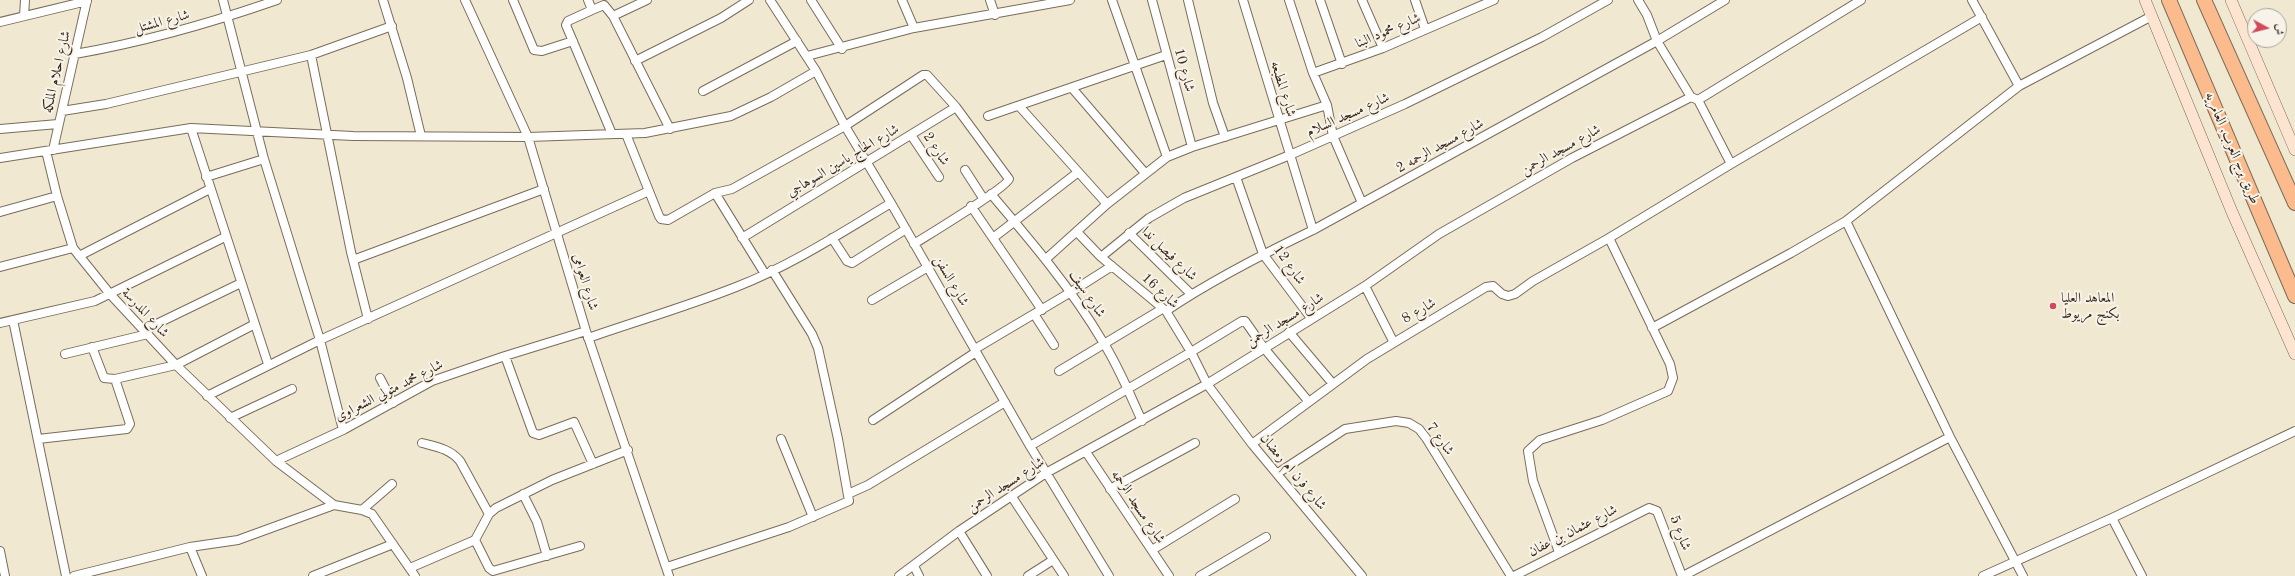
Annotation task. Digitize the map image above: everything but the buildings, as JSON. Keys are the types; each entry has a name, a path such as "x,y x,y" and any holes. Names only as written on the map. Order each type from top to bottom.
{"highway":[{"name":"طريق برج العرب, العامريه","path":"2169,0 2295,296"},
{"path":"2204,0 2295,203"}],"street":[{"path":"24,16 25,0"},
{"path":"0,22 87,0"},
{"name":"شارع احلام الملكه","path":"50,150 62,110 87,0"},
{"path":"223,0 264,159 320,340 343,430"},
{"name":"شارع المشتل","path":"75,54 124,46 228,17 277,0"},
{"path":"384,0 421,136"},
{"name":"شارع العوامى","path":"465,0 528,138 587,334 628,450 669,576"},
{"path":"514,0 534,50 542,51 573,41"},
{"path":"588,0 592,10"},
{"path":"613,16 646,0"},
{"path":"635,61 721,18 749,0"},
{"name":"شارع السفن","path":"770,0 816,71 845,126 891,203 1030,446 1109,576"},
{"path":"811,0 842,49"},
{"path":"902,0 914,28"},
{"path":"990,0 995,15"},
{"path":"1112,0 1167,157"},
{"name":"شارع 10","path":"1152,0 1192,147"},
{"path":"1188,0 1213,104 1225,137"},
{"name":"شارع المطبعه","path":"1243,0 1278,121 1313,230"},
{"path":"1289,0 1313,73 1326,105 1333,136 1362,203"},
{"path":"1320,0 1342,64"},
{"path":"1362,0 1382,48"},
{"path":"1415,0 1425,29"},
{"name":"شارع مسجد السلام","path":"1101,257 1129,233 1184,198 1290,155 1405,104 1542,37 1608,0"},
{"path":"1638,0 1648,15 1657,41 1694,98 1731,164"},
{"name":"شارع مسجد الرحمه 2","path":"1164,310 1263,254 1313,230 1657,41 1725,0"},
{"name":"شارع مسجد الرحمن","path":"899,576 959,531 1046,473 1207,384 1311,318 1365,286 1439,234 1572,158 1694,98 1861,0"},
{"path":"1972,0 2019,86"},
{"path":"2145,0 2232,212 2295,354"},
{"path":"2230,0 2295,150"},
{"path":"807,56 842,49 914,28 995,15 1065,1"},
{"name":"شارع محمود البنا","path":"1313,73 1342,64 1382,48 1489,1"},
{"path":"612,134 566,22 604,5 613,16 670,129"},
{"path":"1652,328 1791,253 1846,221 2019,86 2152,16"},
{"name":"شارع 8","path":"1252,444 1394,341 1486,287 1493,286 1502,294 1513,295 1533,281 1609,238 1731,164 1982,17"},
{"path":"62,110 106,104 311,55 392,26"},
{"path":"703,91 797,41"},
{"path":"311,55 353,260 368,319"},
{"path":"988,116 1135,67 1166,55"},
{"path":"0,158 191,128 327,134 528,138 626,134 670,129 731,116 771,98 816,71"},
{"path":"626,134 659,216 664,220 668,220 715,193 732,189 845,126 925,74 956,107 1009,179 987,196 914,244"},
{"path":"1072,88 1145,173"},
{"path":"1046,259 1107,204 1167,157 1192,147 1326,105"},
{"path":"1019,106 1077,173 1107,204"},
{"name":"شارع الحاج ياسين السوهاجي","path":"742,238 956,107"},
{"path":"0,129 58,124"},
{"path":"191,128 225,237 268,364"},
{"name":"شارع 2","path":"911,135 939,177"},
{"name":"شارع المدرسة","path":"50,150 57,196 73,248 79,256 110,294 176,366 276,461 334,505"},
{"path":"206,177 264,159"},
{"name":"شارع سيف","path":"965,170 987,196 1016,222 1071,292 1104,343 1142,421"},
{"path":"993,238 1016,222 1077,173"},
{"name":"شارع 12","path":"1236,177 1263,254 1311,318"},
{"path":"353,260 544,188"},
{"path":"79,256 210,189"},
{"path":"207,396 268,364 649,191"},
{"path":"667,567 813,517 847,504 849,501 818,348 812,334 769,272 742,238 715,193"},
{"path":"0,212 57,196"},
{"name":"شارع محمد متولي الشعراوى","path":"276,461 343,430 432,381 505,356 587,334 736,287 769,272 832,238 891,203"},
{"path":"971,206 993,238 1038,312 1054,345"},
{"path":"1846,221 1950,437 2016,560 2023,576"},
{"path":"832,238 847,261 852,263 906,229"},
{"name":"شارع 16","path":"1077,232 1101,257 1164,310 1191,352 1207,384"},
{"name":"شارع فيصل ندا","path":"1129,233 1191,294"},
{"path":"0,323 86,305 225,237"},
{"path":"1559,552 1533,481 1528,451 1540,440 1602,420 1668,391 1672,385 1672,372 1609,238"},
{"path":"0,267 73,248"},
{"path":"873,420 975,350 1112,266"},
{"path":"872,300 928,268"},
{"path":"65,354 146,332 241,283"},
{"path":"1365,286 1394,341"},
{"path":"1058,371 1104,343 1164,310"},
{"path":"13,320 66,576"},
{"path":"1030,446 1243,320 1309,402"},
{"path":"92,347 104,378 115,379 176,366 255,324"},
{"path":"1289,332 1333,384"},
{"path":"505,356 533,433 539,435 574,422 593,464"},
{"path":"380,378 393,403"},
{"path":"38,438 128,429 130,424 115,379"},
{"name":"شارع فرن ام رمضان","path":"1207,384 1252,444 1278,473 1362,576"},
{"path":"230,418 292,389"},
{"path":"848,494 868,485 1005,402"},
{"name":"شارع 7","path":"1278,473 1344,429 1396,421 1409,424 1419,429 1426,438 1512,576"},
{"path":"1983,576 2112,518 2295,431"},
{"path":"1683,576 1950,437"},
{"path":"781,439 813,517"},
{"path":"422,443 449,451 460,461 489,514"},
{"path":"1110,489 1195,443"},
{"path":"410,568 475,540 489,514 496,508 523,494 628,450"},
{"name":"شارع مسجد الرحمه","path":"1086,452 1169,576"},
{"path":"362,510 392,484"},
{"path":"523,494 538,526 547,556"},
{"path":"1012,497 1064,576"},
{"path":"1152,550 1235,499"},
{"path":"74,576 88,575 190,547 238,540 334,505 362,510 372,514 415,576"},
{"name":"شارع 5","path":"1645,509 1652,508 1658,511 1683,576"},
{"name":"شارع عثمان بن عفان","path":"1512,576 1645,509"},
{"path":"2112,518 2142,576"},
{"path":"959,531 987,576"},
{"path":"1200,576 1266,537"},
{"path":"475,540 489,568 493,571 580,546"},
{"path":"313,576 393,544"},
{"path":"190,547 202,576"},
{"path":"0,551 5,576"},
{"path":"1028,576 1053,560"},
{"path":"914,566 919,576"}],"place":[{"name":"المعاهد العليا بكنج مريوط","path":"2053,306"}]}
